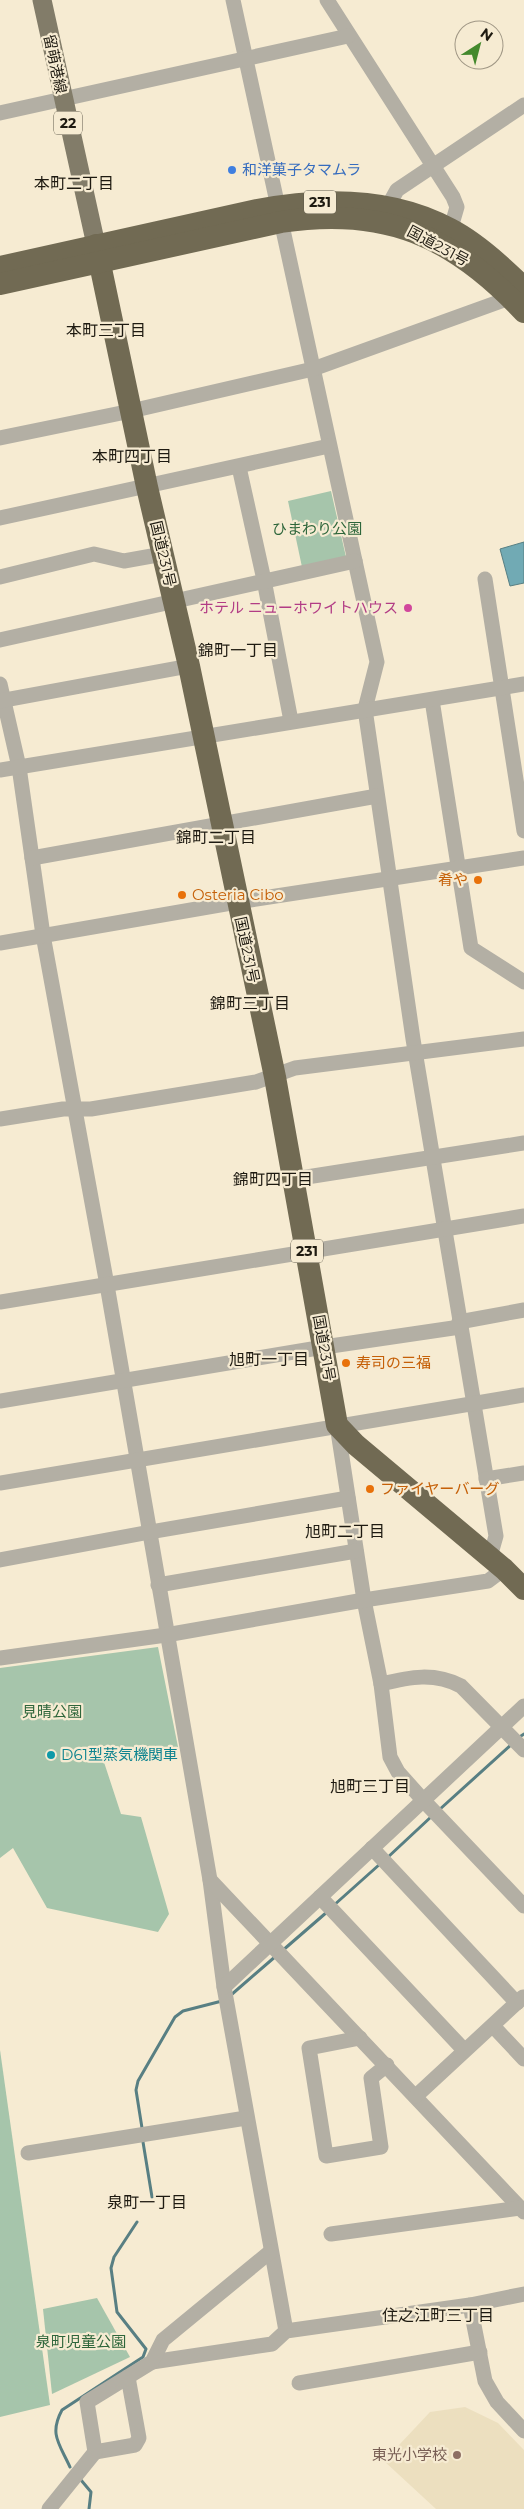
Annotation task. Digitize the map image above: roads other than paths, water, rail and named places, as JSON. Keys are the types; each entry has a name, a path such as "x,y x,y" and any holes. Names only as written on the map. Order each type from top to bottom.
{"highway":[{"name":"国道231号","path":"0,284 98,254 335,201 387,208 429,219 479,269 521,298"},
{"name":"国道231号","path":"279,214 308,218 348,217 378,221 448,238"},
{"name":"国道231号","path":"0,267 98,254"},
{"name":"国道231号","path":"98,254 147,487 189,666 275,1077 337,1425"},
{"path":"337,1425 356,1445 497,1563 524,1589"}],"main road":[{"name":"留萌港線","path":"42,0 98,254"}],"street":[{"path":"0,1658 166,1634 488,1581 497,1563 496,1536 415,1053 388,878 365,709 377,662 233,0"},
{"path":"327,0 348,36 453,197 457,207 448,238"},
{"path":"0,113 348,36"},
{"path":"387,208 397,190 431,165 524,105"},
{"path":"0,438 131,411 313,369 521,298"},
{"path":"0,518 330,446"},
{"path":"239,467 264,580 291,721"},
{"path":"0,576 94,554 124,561 163,554"},
{"path":"0,640 355,561"},
{"path":"485,580 524,831"},
{"path":"2,701 189,666"},
{"path":"0,684 2,701 19,767 44,935 108,1285 166,1634 210,1880 224,1987 246,2118 286,2332"},
{"path":"0,770 524,684"},
{"path":"432,700 471,948 524,982"},
{"path":"32,858 377,796"},
{"path":"0,943 237,902 524,858"},
{"path":"0,1119 63,1109 91,1109 256,1082 275,1077 295,1068 524,1039"},
{"path":"294,1179 524,1143"},
{"path":"0,1302 524,1216"},
{"path":"0,1400 460,1324 524,1310"},
{"path":"0,1483 524,1395"},
{"path":"337,1425 364,1600 381,1684 390,1757 398,1772 423,1800 524,1906"},
{"path":"486,1479 524,1473"},
{"path":"0,1560 348,1498"},
{"path":"158,1586 356,1551"},
{"path":"381,1684 416,1676 436,1677 462,1686 524,1750"},
{"path":"224,1987 524,1706"},
{"path":"372,1848 520,1999 416,2096"},
{"path":"210,1880 269,1944 387,2065 522,2210"},
{"path":"320,1897 464,2050"},
{"path":"493,2026 524,2059"},
{"path":"360,2038 309,2048 326,2156 381,2147 371,2078 387,2065"},
{"path":"28,2153 246,2118"},
{"path":"331,2234 522,2210"},
{"path":"152,2362 163,2340 270,2252"},
{"path":"95,2452 87,2402 152,2362 272,2344 286,2332 470,2305 524,2294"},
{"path":"470,2305 485,2381 496,2402 524,2431"},
{"path":"299,2383 480,2352"},
{"path":"48,2509 95,2452 135,2445 139,2438 128,2377"}],"water":[{"path":"524,542 524,583 510,586 500,549"}],"waterway":[{"path":"518,1738 524,1734"},
{"path":"439,1810 512,1744"},
{"path":"387,1858 432,1816"},
{"path":"333,1906 380,1864"},
{"path":"282,1951 327,1912"},
{"path":"231,1995 276,1956"},
{"path":"142,2128 136,2090 138,2081 175,2017 183,2011 222,2001"},
{"path":"143,2142 152,2197"},
{"path":"70,2467 59,2445 56,2432 58,2418 62,2410 143,2357 146,2349 117,2312 111,2268 114,2257 137,2222"},
{"path":"81,2480 91,2492 89,2509"}],"place":[{"name":"和洋菓子タマムラ","path":"232,170"},
{"name":"ホテル ニューホワイトハウス","path":"408,608"},
{"name":"肴や","path":"478,880"},
{"name":"Osteria Cibo","path":"182,895"},
{"name":"寿司の三福","path":"346,1363"},
{"name":"ファイヤーバーグ","path":"370,1489"},
{"name":"D61型蒸気機関車","path":"51,1755"},
{"name":"東光小学校","path":"457,2455"}],"district":[{"name":"本町二丁目","path":"74,183"},
{"name":"本町三丁目","path":"106,330"},
{"name":"本町四丁目","path":"132,456"},
{"name":"錦町一丁目","path":"238,650"},
{"name":"錦町二丁目","path":"216,837"},
{"name":"錦町三丁目","path":"250,1003"},
{"name":"錦町四丁目","path":"273,1179"},
{"name":"旭町一丁目","path":"269,1359"},
{"name":"旭町二丁目","path":"345,1531"},
{"name":"旭町三丁目","path":"370,1786"},
{"name":"泉町一丁目","path":"147,2202"},
{"name":"住之江町三丁目","path":"438,2315"}],"park label":[{"name":"ひまわり公園","path":"317,529"},
{"name":"見晴公園","path":"52,1712"},
{"name":"泉町児童公園","path":"81,2342"}]}
